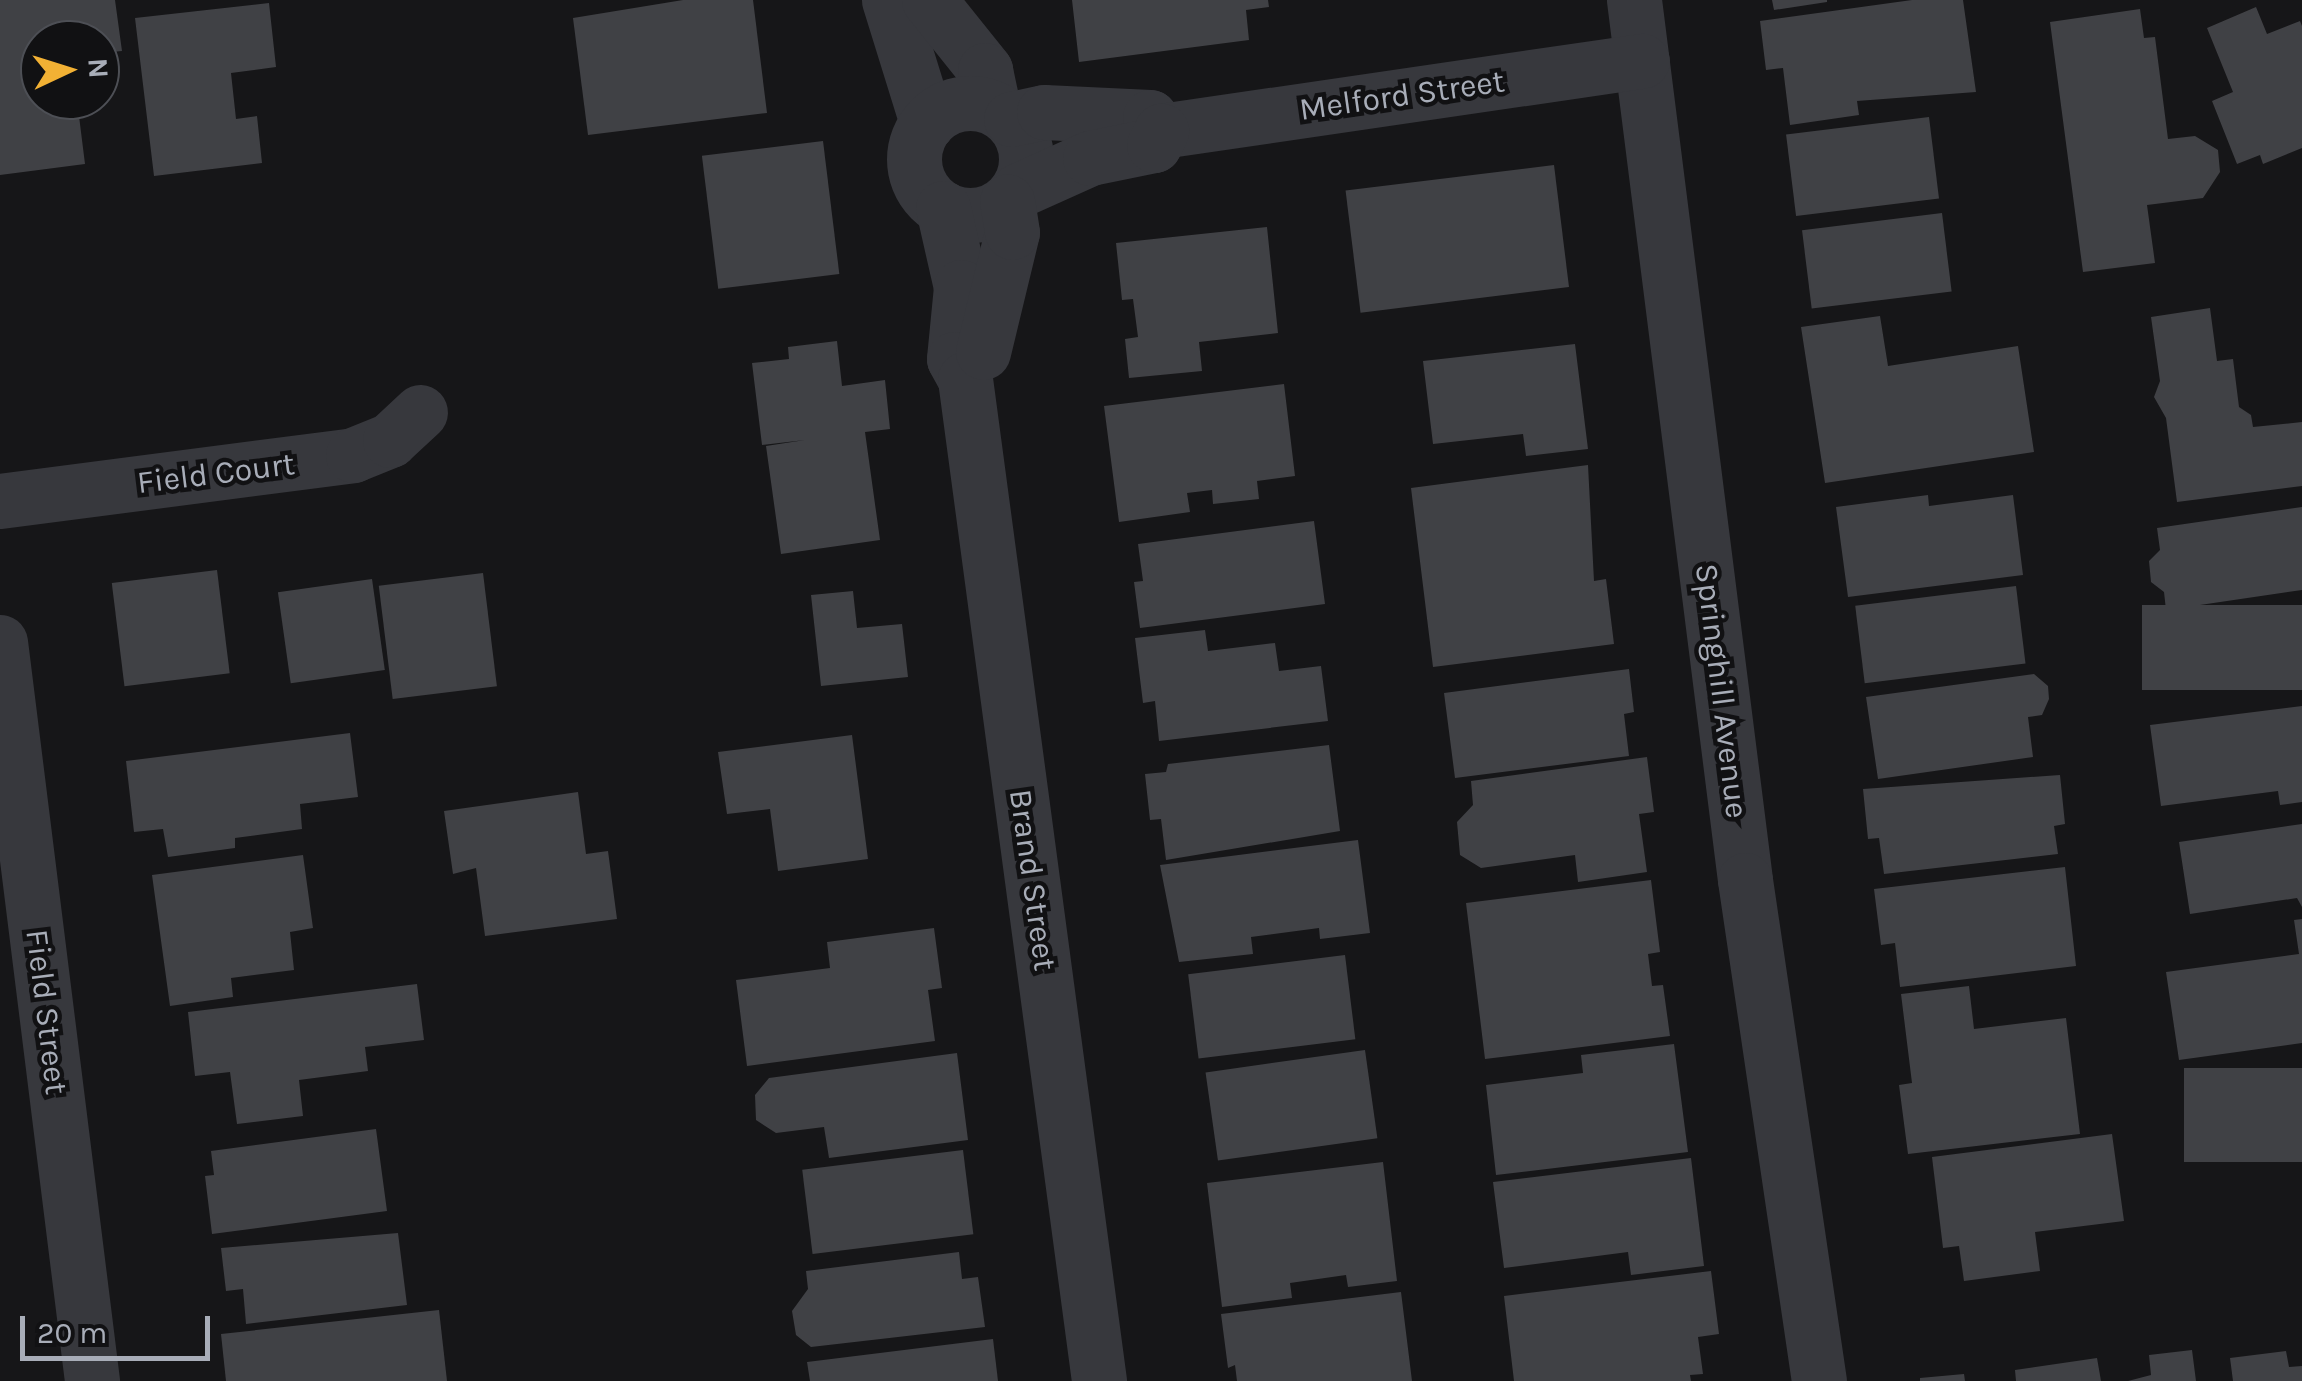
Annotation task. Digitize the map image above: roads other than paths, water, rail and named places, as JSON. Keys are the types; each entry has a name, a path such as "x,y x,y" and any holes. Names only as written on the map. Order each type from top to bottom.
{"street":[{"path":"889,0 927,123 915,170 943,208 969,215 1012,196"},
{"path":"929,0 985,70 1002,113 1026,154 1012,196 1012,232 981,360 965,379"},
{"name":"Springhill Avenue","path":"1634,0 1745,880 1819,1381"},
{"name":"Melford Street","path":"1161,131 1642,60"},
{"path":"927,123 950,106 1002,113"},
{"name":"Melford Street","path":"1002,113 1150,117 1161,131"},
{"name":"Melford Street","path":"1012,196 1090,158 1154,145 1161,131"},
{"name":"Brand Street","path":"943,208 962,287 954,359 965,379 1099,1381"},
{"name":"Field Court","path":"0,501 353,455 390,440 420,412"},
{"name":"Field Street","path":"0,642 92,1381"}]}
